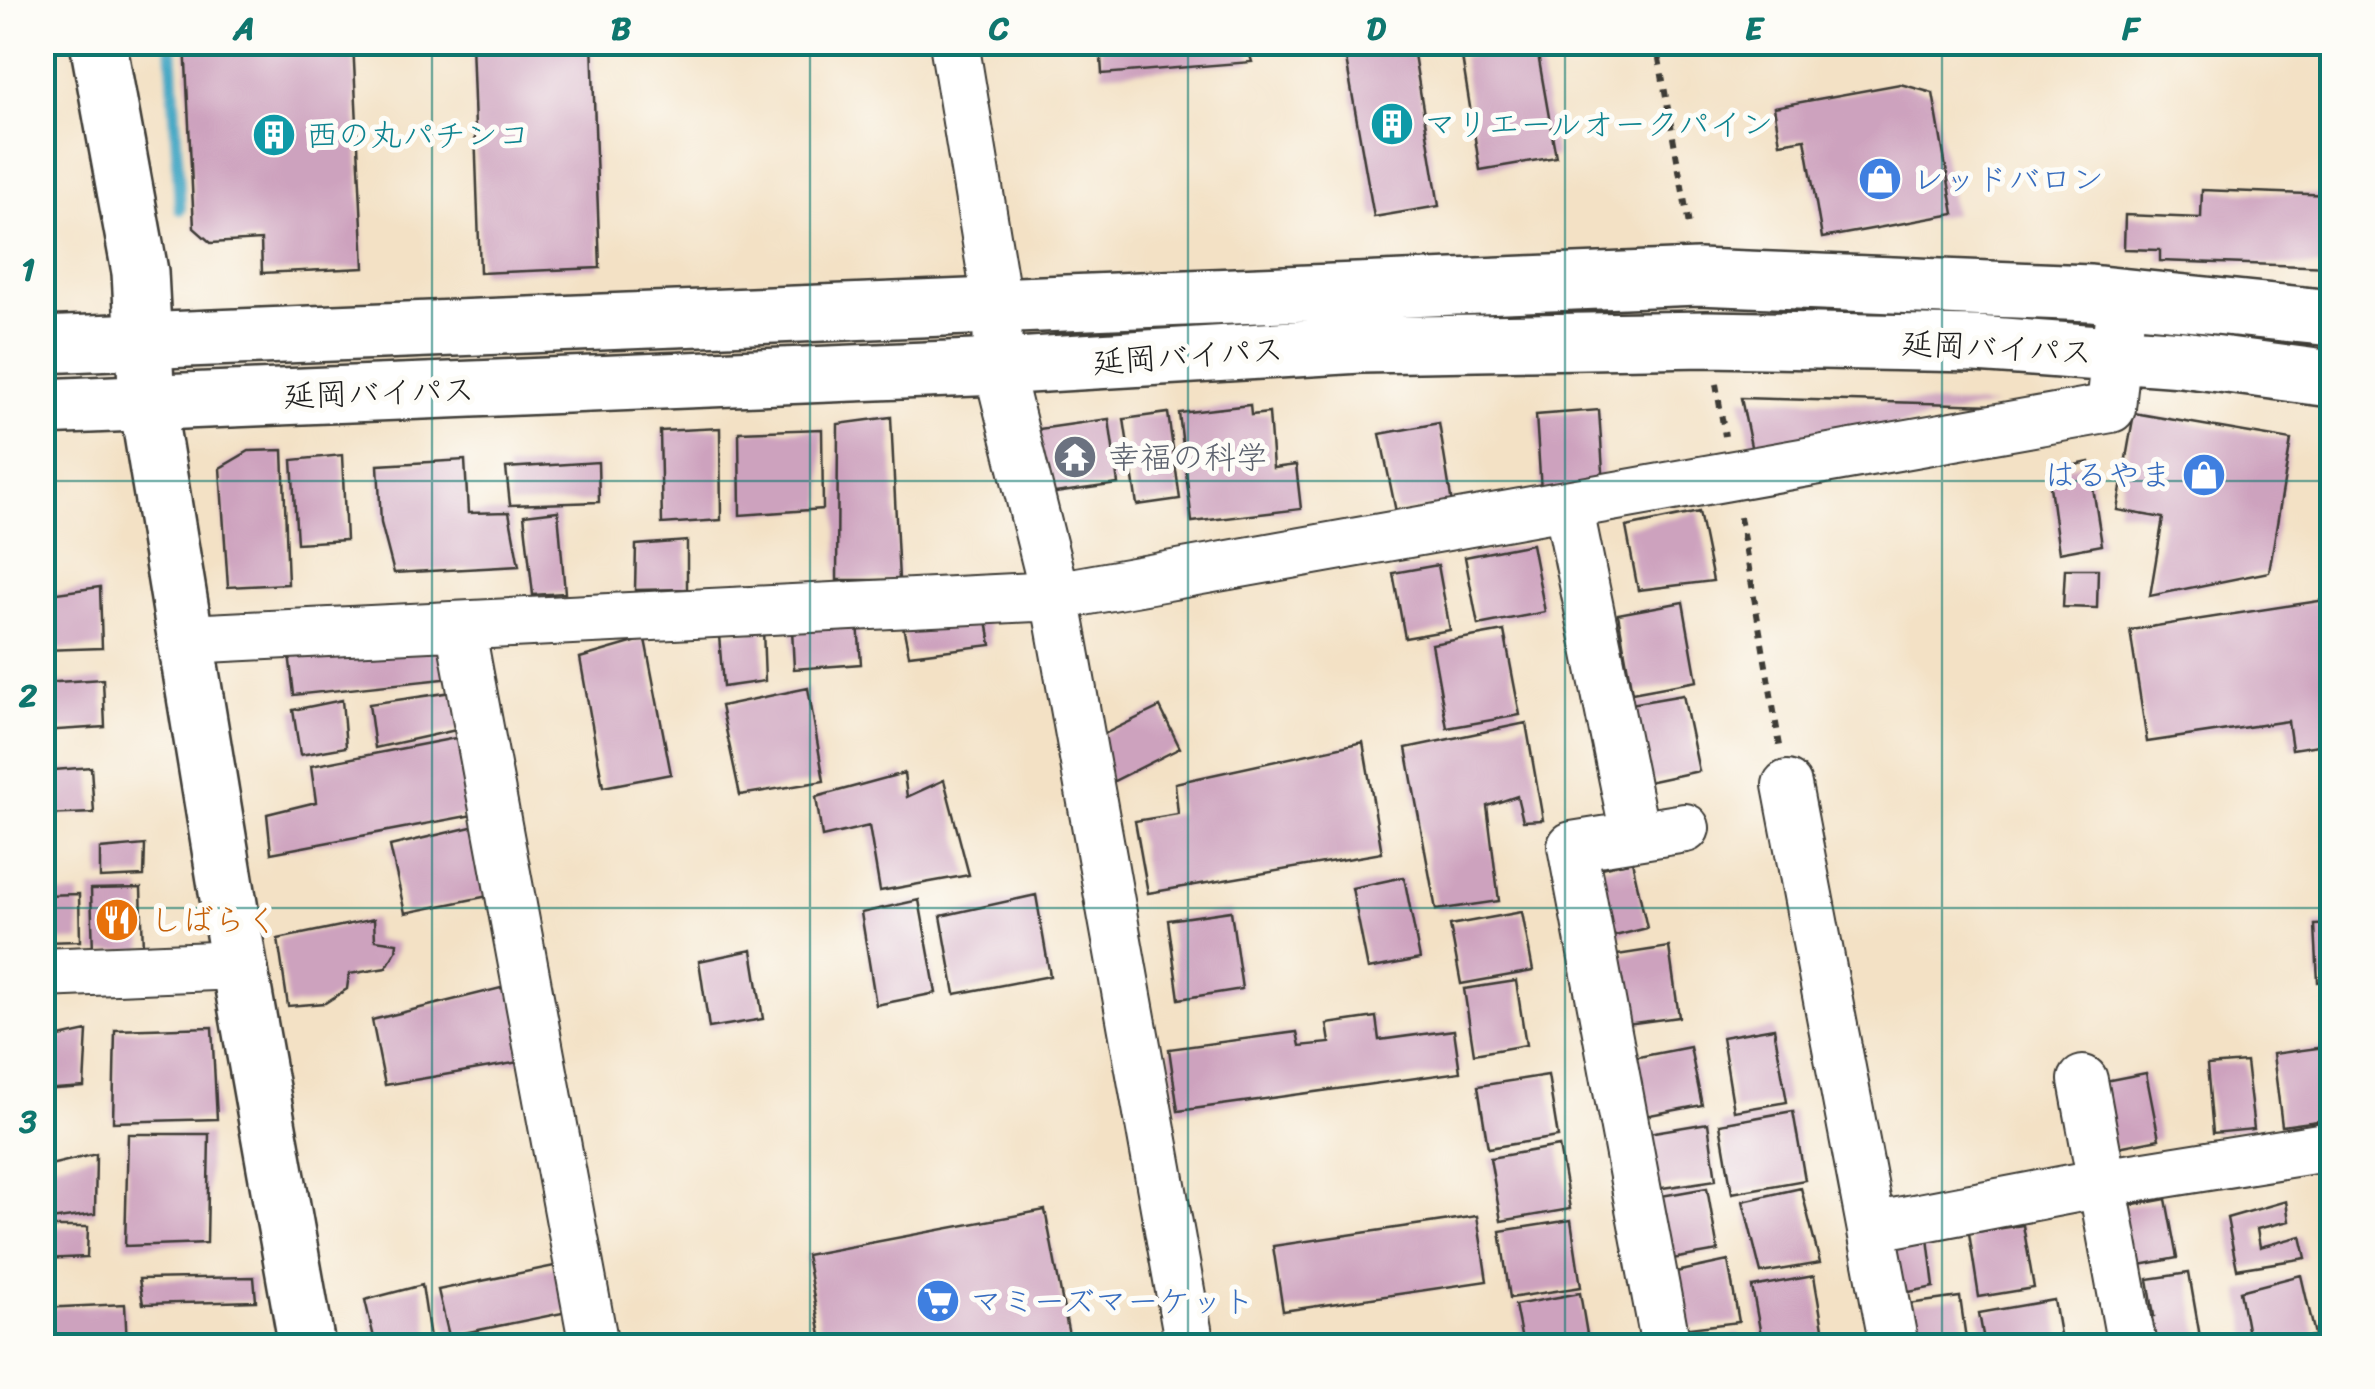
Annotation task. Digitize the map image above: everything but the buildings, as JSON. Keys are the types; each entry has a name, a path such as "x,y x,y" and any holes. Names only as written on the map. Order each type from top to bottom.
{"main road":[{"path":"98,42 140,272 148,403 239,965 307,1346"},
{"name":"延岡バイパス","path":"42,345 1698,276 2122,297 2332,318"},
{"name":"延岡バイパス","path":"42,406 998,368 1360,345 1708,339 1976,344 2182,359 2332,379"}],"street":[{"path":"954,42 997,303 998,368 1055,596 1190,1346"},
{"path":"188,639 1055,596 2110,408 2122,297"},
{"path":"1568,504 1635,835"},
{"path":"460,626 594,1346"},
{"path":"1786,785 1894,1346"},
{"path":"1666,1346 1572,846 1685,828"},
{"path":"42,973 239,965"},
{"path":"2082,1080 2132,1346"},
{"path":"1872,1226 2332,1146"}],"path":[{"path":"1656,42 1698,276"},
{"path":"1708,339 1786,785"}],"waterway":[{"path":"171,42 180,209"}],"place":[{"name":"マリエールオークパイン","path":"1392,124"},
{"name":"西の丸パチンコ","path":"274,135"},
{"name":"レッドバロン","path":"1880,179"},
{"name":"幸福の科学","path":"1075,457"},
{"name":"はるやま","path":"2204,475"},
{"name":"しばらく","path":"117,920"},
{"name":"マミーズマーケット","path":"938,1301"}]}
